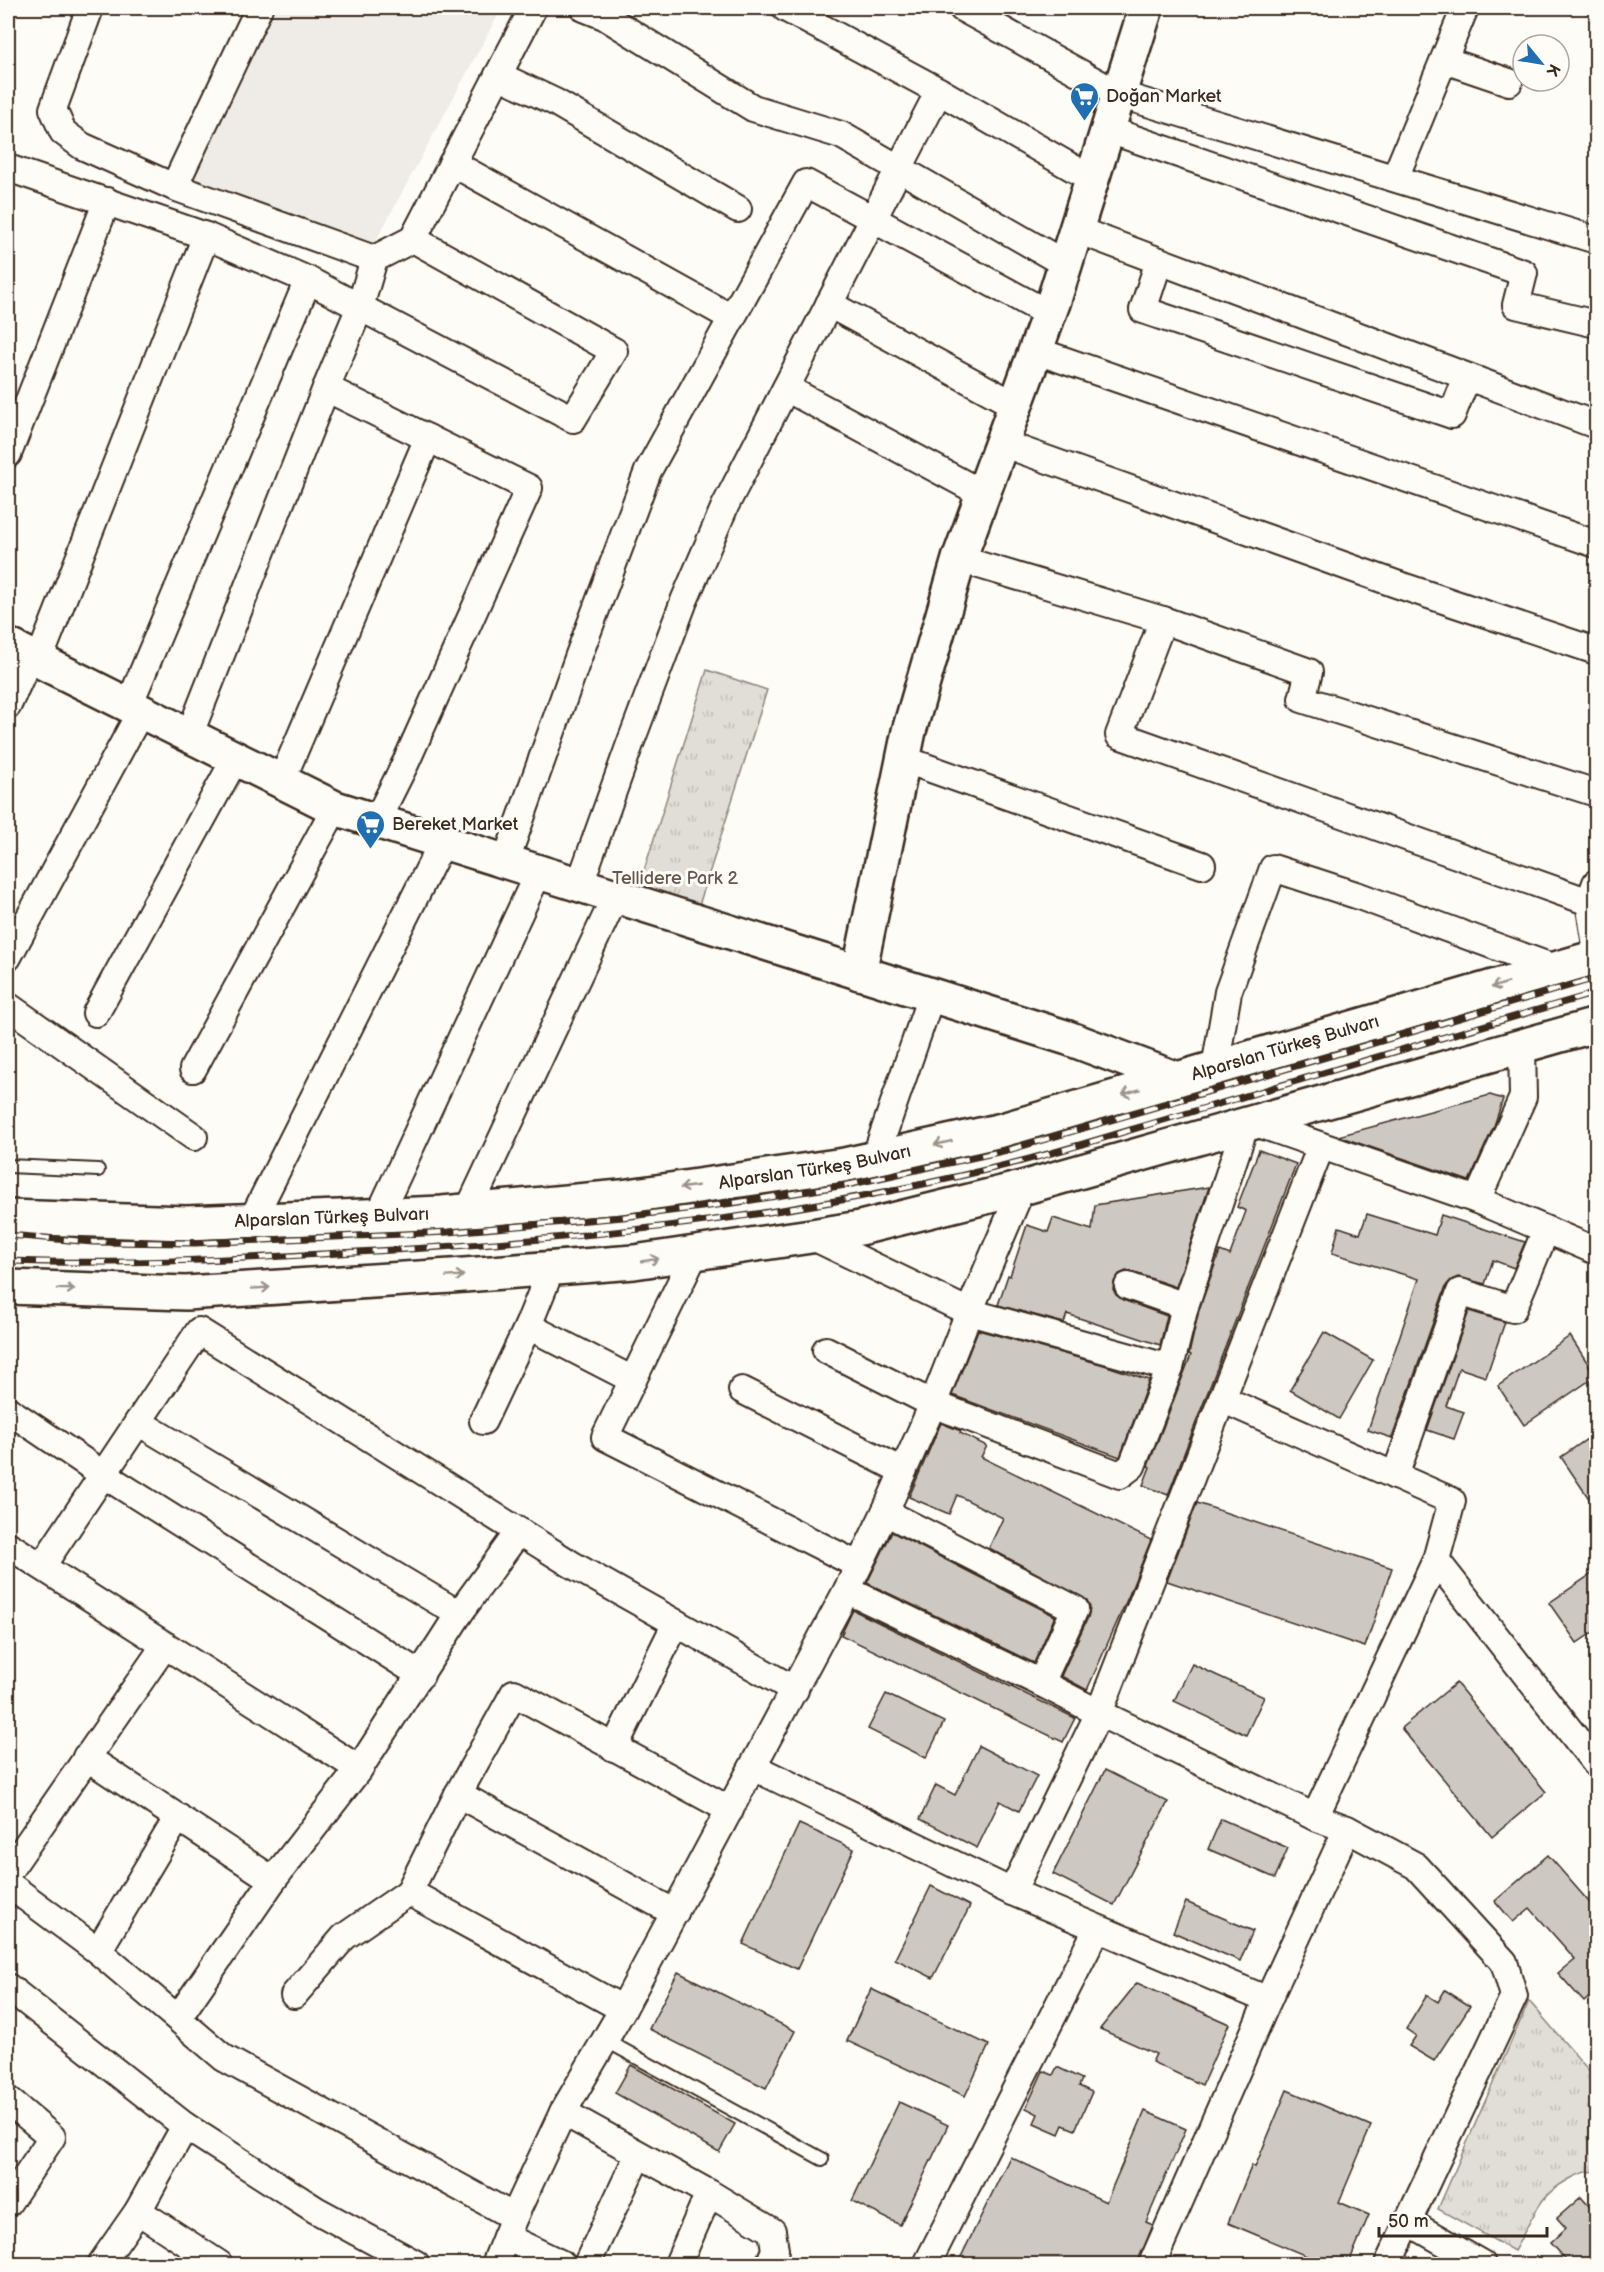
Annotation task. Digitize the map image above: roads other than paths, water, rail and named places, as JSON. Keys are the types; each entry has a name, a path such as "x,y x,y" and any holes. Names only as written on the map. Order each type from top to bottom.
{"main road":[{"path":"859,973 909,731 959,559 1077,230 1143,9"},
{"path":"26,654 335,808 1068,1038 1177,1079"},
{"name":"Alparslan Türkeş Bulvarı","path":"8,1217 186,1223 468,1210 621,1197 844,1165 1002,1130 1596,957"},
{"path":"8,1287 200,1292 551,1269 634,1262 860,1228 1022,1188 1596,1025"}],"street":[{"path":"90,8 53,109 58,125 72,140 174,186 374,259"},
{"path":"174,186 259,8"},
{"path":"189,736 360,307 374,259 412,239 533,8"},
{"path":"584,8 604,16 753,108 841,135 1065,264"},
{"path":"785,8 939,91 1092,179"},
{"path":"962,8 1118,94 1596,240"},
{"path":"1395,178 1465,8"},
{"path":"1444,60 1509,82"},
{"path":"498,75 555,102 738,209"},
{"path":"579,886 684,601 725,506 939,91"},
{"path":"1106,129 1524,273 1516,305 1596,324"},
{"path":"452,163 732,318"},
{"path":"10,175 107,201 206,236 308,280 573,419 614,351 412,239"},
{"path":"505,863 648,471 806,183 1048,314"},
{"path":"8,454 107,201"},
{"path":"1077,230 1596,425"},
{"path":"8,705 26,654 206,236"},
{"path":"1159,261 1143,310 1452,415 1467,377"},
{"path":"8,957 135,708 308,280"},
{"path":"829,304 1015,405"},
{"path":"1034,350 1596,544"},
{"path":"327,388 529,488 406,762 376,822"},
{"path":"786,388 983,494"},
{"path":"281,782 428,438"},
{"path":"1002,442 1396,584 1596,651"},
{"path":"959,559 1162,620 1309,672 1302,699 1596,793"},
{"path":"1162,620 1119,735 1593,892 1596,945"},
{"path":"96,1013 236,759"},
{"path":"903,759 1202,865"},
{"path":"193,1069 335,808"},
{"path":"252,1220 442,843"},
{"path":"1215,1068 1228,992 1273,868 1359,896 1557,969"},
{"path":"379,1215 538,873"},
{"path":"468,1210 615,897"},
{"path":"875,1158 931,996"},
{"path":"8,1006 194,1137"},
{"path":"1477,1200 1522,1097 1522,1046"},
{"path":"826,1350 933,1404 1120,1475 1132,1466 1170,1368 1185,1306 1249,1124 1321,1146 1477,1200 1596,1251"},
{"path":"1012,1892 1099,1713 1321,1146"},
{"path":"495,2265 563,2112 623,2009 847,1590 933,1404 1022,1188"},
{"path":"1395,1476 1460,1292 1514,1310 1546,1230"},
{"path":"811,1236 969,1312 1170,1368"},
{"path":"695,1253 605,1437 858,1565"},
{"path":"483,1421 528,1326 551,1269"},
{"path":"1128,1286 1185,1306"},
{"path":"42,1566 199,1331 200,1292"},
{"path":"528,1326 633,1380"},
{"path":"199,1331 571,1564 795,1690"},
{"path":"742,1390 903,1471"},
{"path":"1222,1399 1452,1501 1436,1560 1315,1818"},
{"path":"8,1410 104,1475 421,1675"},
{"path":"138,1422 459,1614"},
{"path":"885,1512 1075,1609 1041,1683"},
{"path":"178,2018 273,1880 359,1769 459,1614 519,1531"},
{"path":"8,1545 359,1769"},
{"path":"1436,1560 1596,1764"},
{"path":"847,1590 1315,1818 1347,1829 1416,1866 1504,1962 1514,1996 1388,2265"},
{"path":"614,1748 676,1623"},
{"path":"8,1872 165,1645"},
{"path":"294,1995 344,1937 409,1892 458,1794 514,1693 730,1810"},
{"path":"86,1757 273,1880"},
{"path":"753,1767 1012,1892 1268,2000"},
{"path":"458,1794 675,1913"},
{"path":"98,1951 178,1817"},
{"path":"1152,2265 1268,2000 1347,1829"},
{"path":"8,1884 98,1951 224,2058 510,2227 562,2265"},
{"path":"409,1892 623,2009"},
{"path":"927,2265 1097,1929"},
{"path":"8,1987 185,2126 316,2210 416,2265"},
{"path":"8,2100 52,2136 8,2203"},
{"path":"563,2112 709,2193 772,2231 776,2250 769,2265"},
{"path":"101,2265 138,2211 185,2126"},
{"path":"587,2265 638,2155"},
{"path":"678,2265 709,2193"},
{"path":"138,2211 219,2265"},
{"path":"1407,2221 1482,2265"}],"lane":[{"path":"8,1166 98,1170"},
{"path":"605,2040 822,2158"}],"railway":[{"path":"8,1235 93,1242 195,1243 449,1232 623,1217 733,1203 852,1184 1012,1149 1596,978"},
{"path":"8,1261 182,1261 524,1241 690,1223 855,1198 1040,1156 1596,993"}],"place":[{"name":"Doğan Market","path":"1085,122"},
{"name":"Bereket Market","path":"371,850"}],"park label":[{"name":"Tellidere Park 2","path":"675,878"}]}
